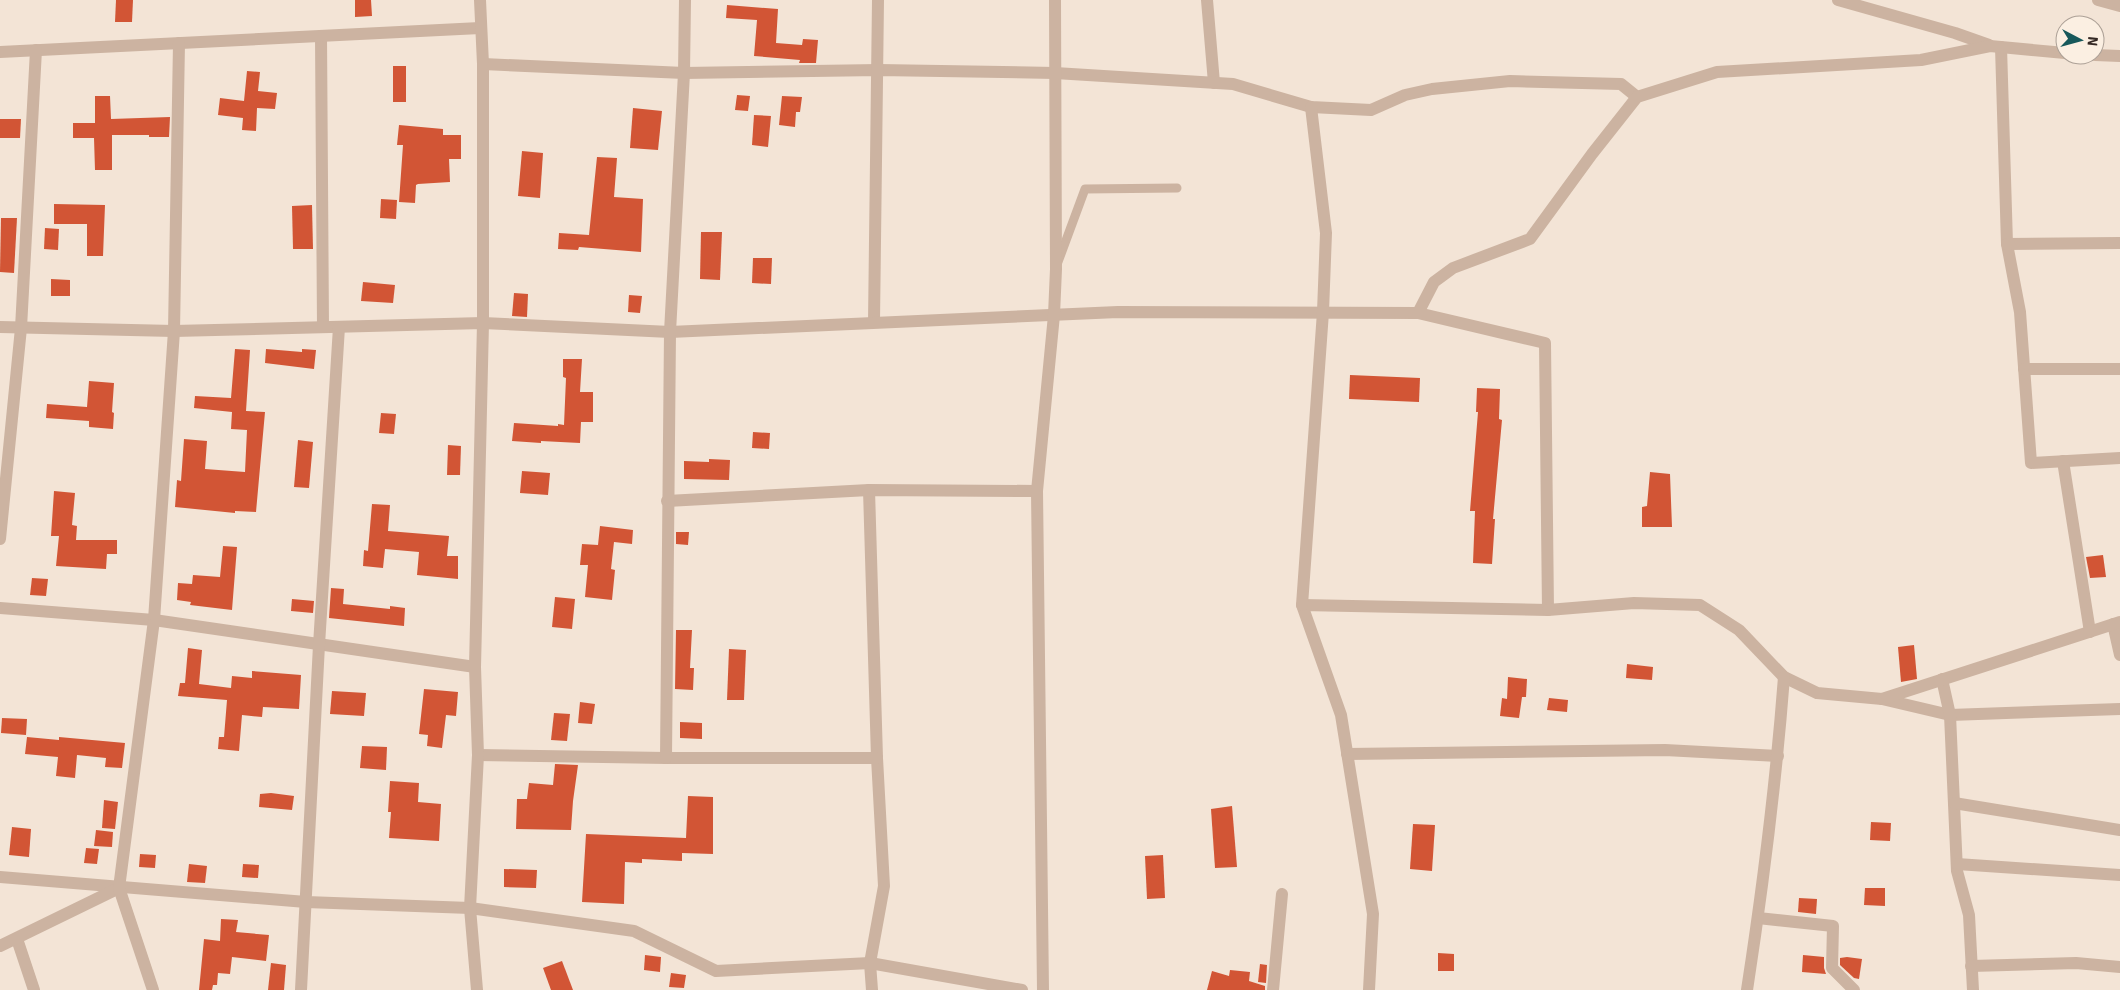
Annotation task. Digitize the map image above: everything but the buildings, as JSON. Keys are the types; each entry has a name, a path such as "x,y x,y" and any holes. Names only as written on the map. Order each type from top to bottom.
{"street":[{"path":"477,990 470,908 478,755 475,667 483,323 483,64 480,0"},
{"path":"666,758 670,332 684,73 685,0"},
{"path":"874,322 879,70 878,0"},
{"path":"1043,990 1037,491 1054,315 1056,269 1055,0"},
{"path":"1207,0 1214,83"},
{"path":"1838,0 1996,46 2055,52"},
{"path":"2098,0 2120,6"},
{"path":"0,52 480,28"},
{"path":"321,36 323,327"},
{"path":"153,990 119,888 154,620 174,331 179,43"},
{"path":"1418,313 1434,282 1453,268 1530,238 1636,97 1717,72 1921,60 1996,46"},
{"path":"1996,46 2007,244 2020,312 2031,463 2120,458"},
{"path":"0,539 20,328 36,50"},
{"path":"2105,55 2120,56"},
{"path":"483,64 684,73 879,70 1055,73 1233,84 1311,107 1371,110 1405,95 1432,89 1510,81 1621,84 1636,97"},
{"path":"1311,107 1326,233 1323,312 1302,605 1341,715 1374,914 1369,990"},
{"path":"2007,244 2120,243"},
{"path":"0,327 174,331 483,323 670,332 1118,312 1418,313 1545,343 1548,610"},
{"path":"301,990 319,645 339,327"},
{"path":"2024,369 2120,369"},
{"path":"2063,461 2090,632"},
{"path":"667,501 869,490 1037,491"},
{"path":"869,490 877,758 884,886 870,963 872,990"},
{"path":"1302,605 1548,610 1634,603 1700,605 1739,630 1784,677 1817,693 1882,699 1950,715 2120,709"},
{"path":"0,608 154,620 475,667"},
{"path":"1882,699 2117,623 2120,654"},
{"path":"1747,990 1778,756 1784,677"},
{"path":"1942,679 1950,715 1957,864 1969,915 1973,990"},
{"path":"1347,754 1665,750 1778,756"},
{"path":"478,755 666,758 877,758"},
{"path":"1954,803 2120,830"},
{"path":"1957,864 2120,875"},
{"path":"0,877 306,902 470,908 634,931 716,971 870,963 1022,990"},
{"path":"0,946 119,888"},
{"path":"1273,990 1282,894"},
{"path":"1758,918 1834,926 1832,968 1854,990"},
{"path":"16,938 34,990"},
{"path":"1971,966 2076,963 2120,967"}],"lane":[{"path":"1056,269 1086,189 1177,188"}]}
